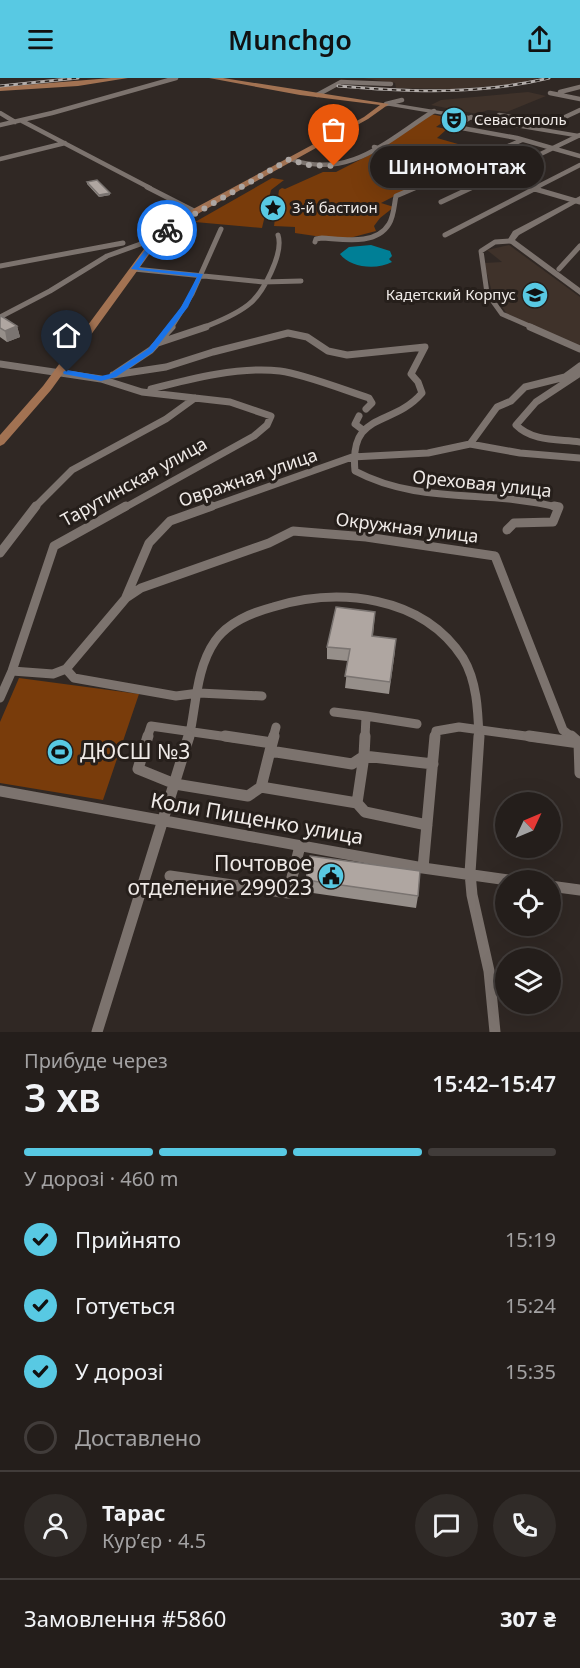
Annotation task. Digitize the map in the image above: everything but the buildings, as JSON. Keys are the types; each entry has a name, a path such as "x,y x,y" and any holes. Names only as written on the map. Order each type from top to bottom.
{"main road":[{"path":"0,89 78,84 125,78"},
{"path":"212,78 434,111 579,136"},
{"path":"0,442 24,417 161,236 196,212 366,118 386,104"},
{"path":"578,200 516,233 511,241 580,292"}],"street":[{"path":"0,125 22,121 176,78"},
{"path":"317,95 341,82 391,84"},
{"path":"550,93 580,87"},
{"path":"556,93 580,99"},
{"path":"386,104 402,100"},
{"path":"563,118 580,110"},
{"path":"290,159 306,165 344,164 434,111"},
{"path":"0,112 15,122"},
{"path":"499,115 553,124"},
{"path":"471,117 456,126 522,140 580,156"},
{"path":"509,124 516,118"},
{"path":"22,121 196,212"},
{"path":"441,202 579,136"},
{"path":"315,242 315,239 320,238 357,239 382,231 389,224 396,196 522,140"},
{"path":"0,159 65,143"},
{"path":"375,147 461,166 533,189 578,200"},
{"path":"445,235 580,165"},
{"path":"113,375 158,343 185,307 221,229"},
{"path":"158,343 175,340 217,322 254,300 275,264 279,250 278,235"},
{"path":"0,266 161,236"},
{"path":"511,241 495,242 481,251 487,293 502,314 580,349"},
{"path":"0,317 51,291 101,258 124,246 146,242"},
{"path":"559,269 580,246"},
{"path":"134,269 263,282 301,281"},
{"path":"101,379 113,375 166,368 213,352 288,333 307,337 328,351 347,355 425,347 411,374 422,393 416,402 368,425 358,438 352,457"},
{"path":"0,364 101,379 114,385 195,398"},
{"path":"580,366 565,377 525,387 511,401 497,407 470,444 520,453 580,458"},
{"path":"145,391 189,379 267,369 282,371 369,398 372,403 366,410"},
{"path":"580,374 531,406 521,415 516,424 520,430 531,436 580,442"},
{"path":"0,553 47,493 72,470 179,412 195,398"},
{"name":"Тарутинская улица","path":"0,698 12,671 54,546 237,443 254,436 267,425 271,416 244,404 195,398"},
{"path":"359,416 355,424 363,430"},
{"name":"Овражная улица","path":"126,598 149,543 170,521 352,457 428,453 470,444"},
{"name":"Ореховая улица","path":"352,457 355,471 374,483 407,492 518,500 559,507 553,522 514,524 507,530"},
{"name":"Окружная улица","path":"126,598 141,588 269,543 293,531 366,537 495,556 563,730 580,743"},
{"path":"97,1032 164,822 190,731 204,666 215,641 231,625 265,609 299,598 355,595 374,599 411,613 442,634 466,664 475,691 479,731 470,876 488,963 495,1032"},
{"path":"12,671 52,674 66,669 126,598"},
{"path":"66,669 74,678 176,696 199,693 262,696"},
{"path":"334,712 417,724"},
{"path":"357,803 364,756 366,716"},
{"path":"276,727 271,747 261,787 248,796 175,784 138,769 150,726 190,731 271,747 352,764 364,756 433,764"},
{"path":"423,868 436,731 459,727 580,743 580,773"},
{"path":"261,787 357,803 365,812 428,825"},
{"name":"Коли Пищенко улица","path":"0,791 423,868 495,879"},
{"path":"170,876 288,893 300,846"},
{"path":"561,887 580,890"}],"shaded area":[{"path":"363,78 539,78 508,85 452,89 396,88 395,83"},
{"path":"528,92 546,96 507,112 488,110 477,114 431,105 441,100"},
{"path":"431,114 449,118 436,127 447,129 437,138 458,144 438,160 379,147"},
{"path":"379,150 453,166 381,203 394,207 374,226 376,231 342,240 295,233 295,227 274,226 279,190 323,172 336,172"},
{"path":"272,178 284,180 271,190 262,228 195,222"},
{"name":"Кадетский Корпус","path":"509,245 580,297 580,347 507,314 492,292 484,263 502,262 487,250"},
{"name":"ДЮСШ №3","path":"19,678 139,694 103,800 0,783 0,722"}],"water":[{"path":"371,245 390,251 392,256 389,259 392,262 372,267 357,265 344,259 340,254 349,247"}],"railway":[{"path":"0,86 78,78"},
{"path":"338,86 444,91 496,87 549,78"}],"way so far":[{"path":"167,230 198,210 290,159 306,165 334,166"}],"place":[{"name":"Севастополь","path":"454,120"},
{"name":"Шиномонтаж","path":"334,166"},
{"name":"3-й бастион","path":"273,208"},
{"name":"Кадетский Корпус","path":"535,295"},
{"name":"ДЮСШ №3","path":"60,752"},
{"name":"Почтовое отделение 299023","path":"331,876"}],"route":[{"path":"67,372 101,379 113,375 150,351 185,307 201,276 134,269 150,247 167,230"}]}
